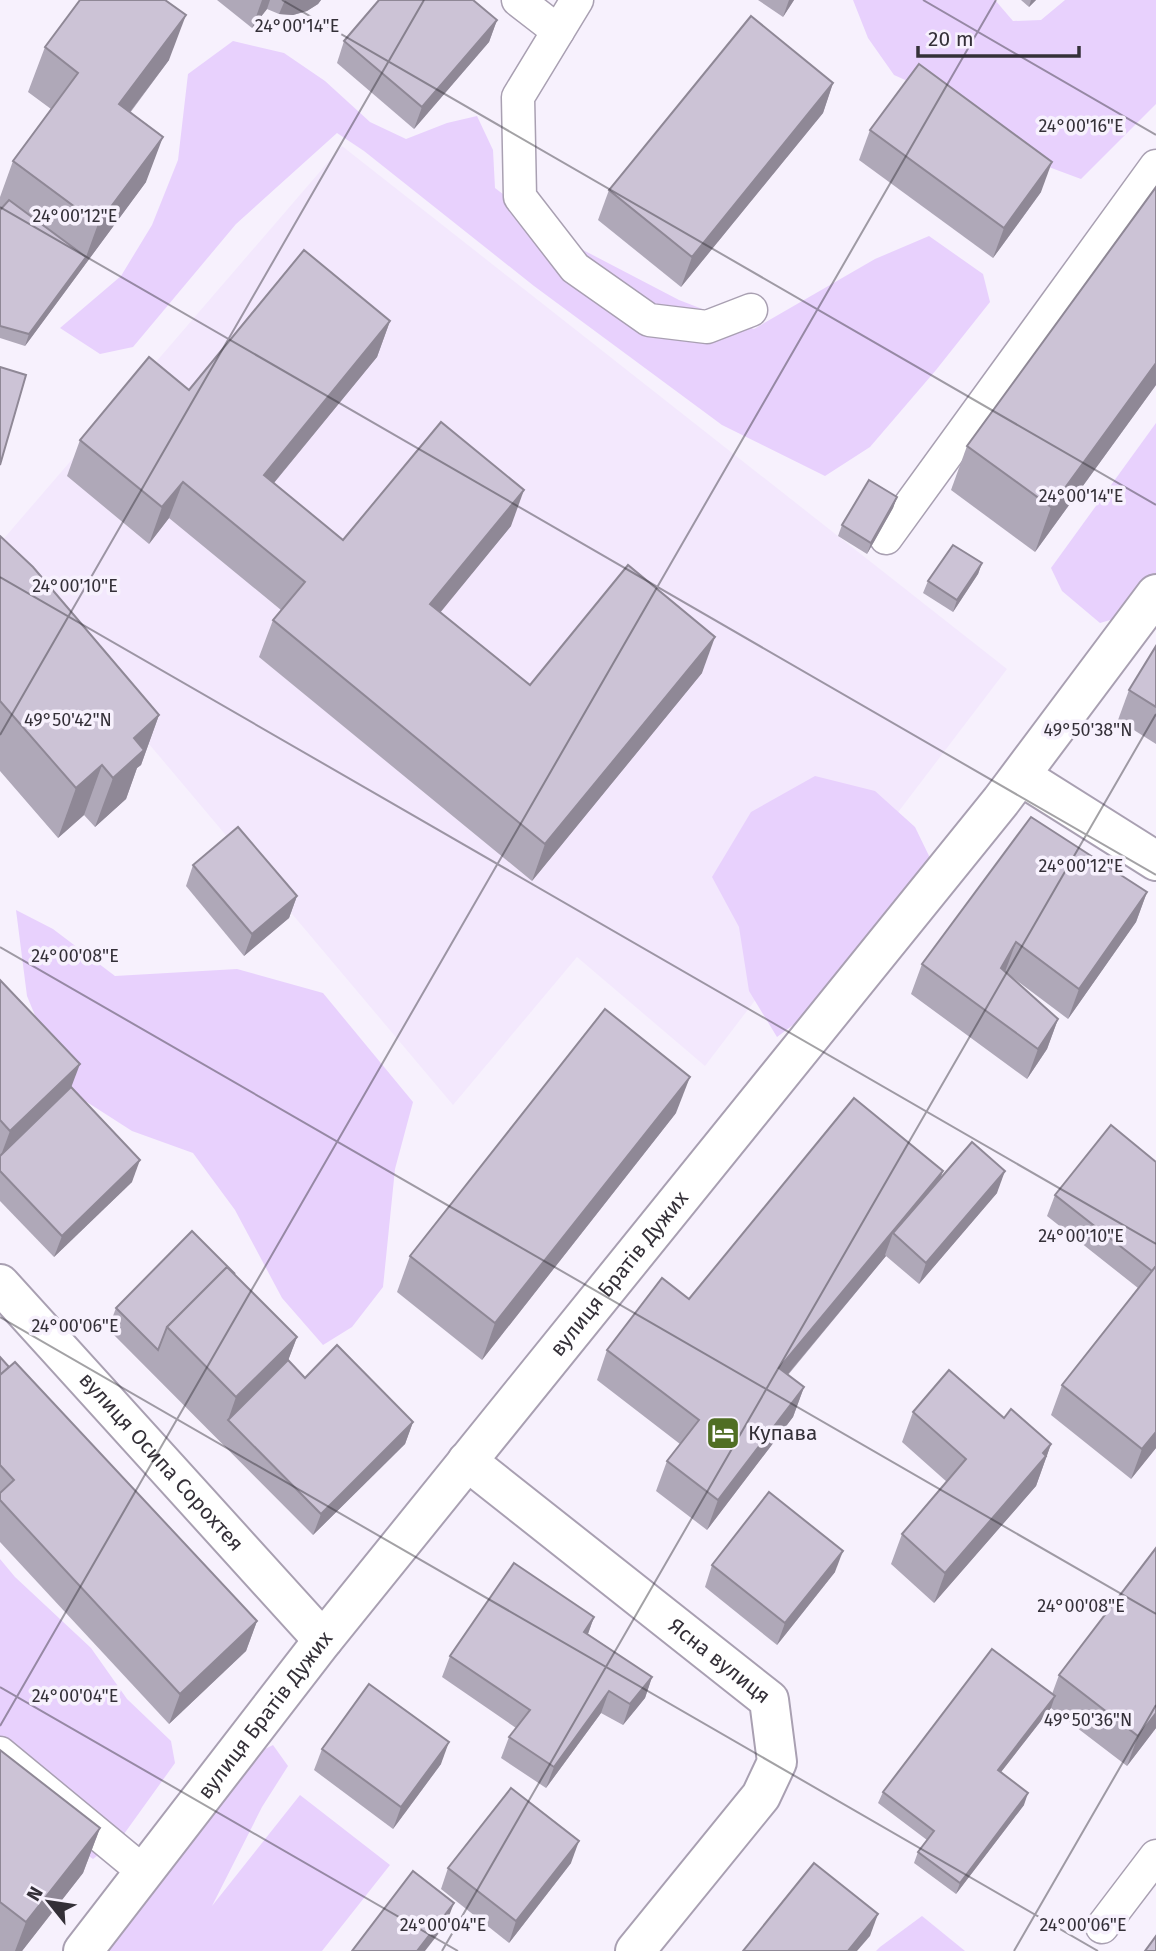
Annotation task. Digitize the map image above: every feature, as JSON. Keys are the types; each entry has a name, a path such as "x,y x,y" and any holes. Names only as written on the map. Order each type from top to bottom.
{"street":[{"name":"вулиця Братів Дужих","path":"83,1951 323,1640 1021,776 1156,594"},
{"path":"1021,776 1156,861"},
{"name":"вулиця Осипа Сорохтея","path":"0,1284 323,1640"},
{"name":"Ясна вулиця","path":"467,1461 769,1700 777,1762 761,1797 635,1951"}],"lane":[{"path":"519,0 558,31"},
{"path":"577,0 517,97 520,198 575,268 649,320 707,327 751,310"},
{"path":"886,538 1156,166"},
{"path":"0,1754 144,1872"},
{"path":"1102,1927 1156,1856"}],"shaded area":[{"path":"853,0 995,0 1013,21 1041,20 1065,0 1156,0 1156,104 1081,179 1046,166 959,104 894,75 868,38"},
{"path":"233,41 284,53 325,81 370,122 406,139 447,123 477,116 493,150 495,188 562,239 679,300 754,329 875,259 929,236 983,274 990,302 870,447 825,476 722,425 534,286 364,151 337,133 236,224 133,347 100,354 60,328 121,276 152,225 178,160 188,74"},
{"path":"342,146 1007,669 705,1066 577,957 453,1105 0,567 0,543"},
{"path":"1156,423 1156,579 1131,614 1100,623 1062,591 1051,568"},
{"path":"815,776 875,791 915,827 931,860 817,1007 777,1037 749,991 739,927 712,877 751,812"},
{"path":"16,910 53,929 115,976 237,969 323,993 413,1102 395,1169 383,1287 352,1327 323,1345 282,1298 235,1210 193,1153 132,1131 65,1088 27,996"},
{"path":"0,1559 15,1577 91,1648 127,1699 171,1741 175,1763 124,1834 93,1859 56,1833 0,1767"},
{"path":"273,1745 288,1766 262,1807 212,1906 300,1795 390,1865 322,1951 97,1951 251,1756"},
{"path":"922,1916 965,1951 876,1951 880,1947"}],"building":[{"path":"80,0 165,0 186,15 119,104 163,137 98,224 13,161 78,73 45,47"},
{"path":"379,0 473,0 497,20 422,107 344,41"},
{"path":"751,16 833,83 692,257 609,190"},
{"path":"919,64 1052,162 1004,228 870,130"},
{"path":"1156,187 1156,363 1051,507 967,446"},
{"path":"9,200 86,257 29,334 0,326 0,210"},
{"path":"304,250 390,321 264,475 343,540 441,422 524,490 430,604 530,685 628,565 715,637 545,844 273,620 305,582 183,482 162,507 80,440 149,357 189,390"},
{"path":"0,367 26,375 0,465"},
{"path":"869,480 897,497 871,543 842,525"},
{"path":"0,536 33,567 159,715 134,738 144,750 113,778 102,765 76,788 0,701"},
{"path":"953,545 982,563 957,600 928,581"},
{"path":"1156,646 1156,707 1129,690"},
{"path":"1031,817 1147,892 1079,989 1016,942 1001,968 1058,1019 1038,1049 922,964"},
{"path":"238,827 297,896 252,934 193,865"},
{"path":"0,980 80,1064 10,1131 0,1120"},
{"path":"605,1009 690,1077 495,1323 410,1256"},
{"path":"71,1087 140,1160 62,1236 0,1171 0,1156"},
{"path":"854,1098 943,1171 779,1368 804,1387 718,1500 667,1461 699,1420 607,1350 662,1278 689,1299"},
{"path":"1111,1125 1156,1162 1156,1266 1152,1271 1055,1195"},
{"path":"972,1142 1005,1171 926,1263 893,1233"},
{"path":"192,1231 235,1274 227,1267 167,1327 158,1350 116,1308"},
{"path":"1156,1266 1156,1432 1142,1449 1062,1385"},
{"path":"227,1267 297,1337 236,1397 167,1327"},
{"path":"337,1345 413,1422 321,1514 228,1420 288,1360 305,1378"},
{"path":"0,1357 9,1367 0,1375"},
{"path":"15,1362 257,1621 180,1694 0,1500 0,1493 14,1480 0,1465 0,1375"},
{"path":"949,1370 1004,1418 1011,1409 1051,1444 1043,1453 1046,1456 945,1573 902,1534 966,1459 913,1412"},
{"path":"769,1492 843,1551 785,1623 712,1565"},
{"path":"1156,1548 1156,1713 1138,1736 1059,1675"},
{"path":"514,1563 594,1617 584,1632 652,1677 630,1704 609,1691 554,1767 509,1737 530,1710 450,1656"},
{"path":"992,1649 1055,1696 998,1770 1028,1793 960,1883 918,1852 934,1831 883,1792"},
{"path":"369,1684 449,1742 401,1807 322,1749"},
{"path":"0,1750 100,1828 26,1922 0,1902"},
{"path":"511,1788 579,1841 516,1921 448,1868"},
{"path":"814,1863 878,1914 848,1951 743,1951"},
{"path":"413,1871 454,1903 417,1951 352,1951"},
{"path":"1156,1936 1156,1951 1145,1951"}],"place":[{"name":"Купава","path":"723,1433"}]}
